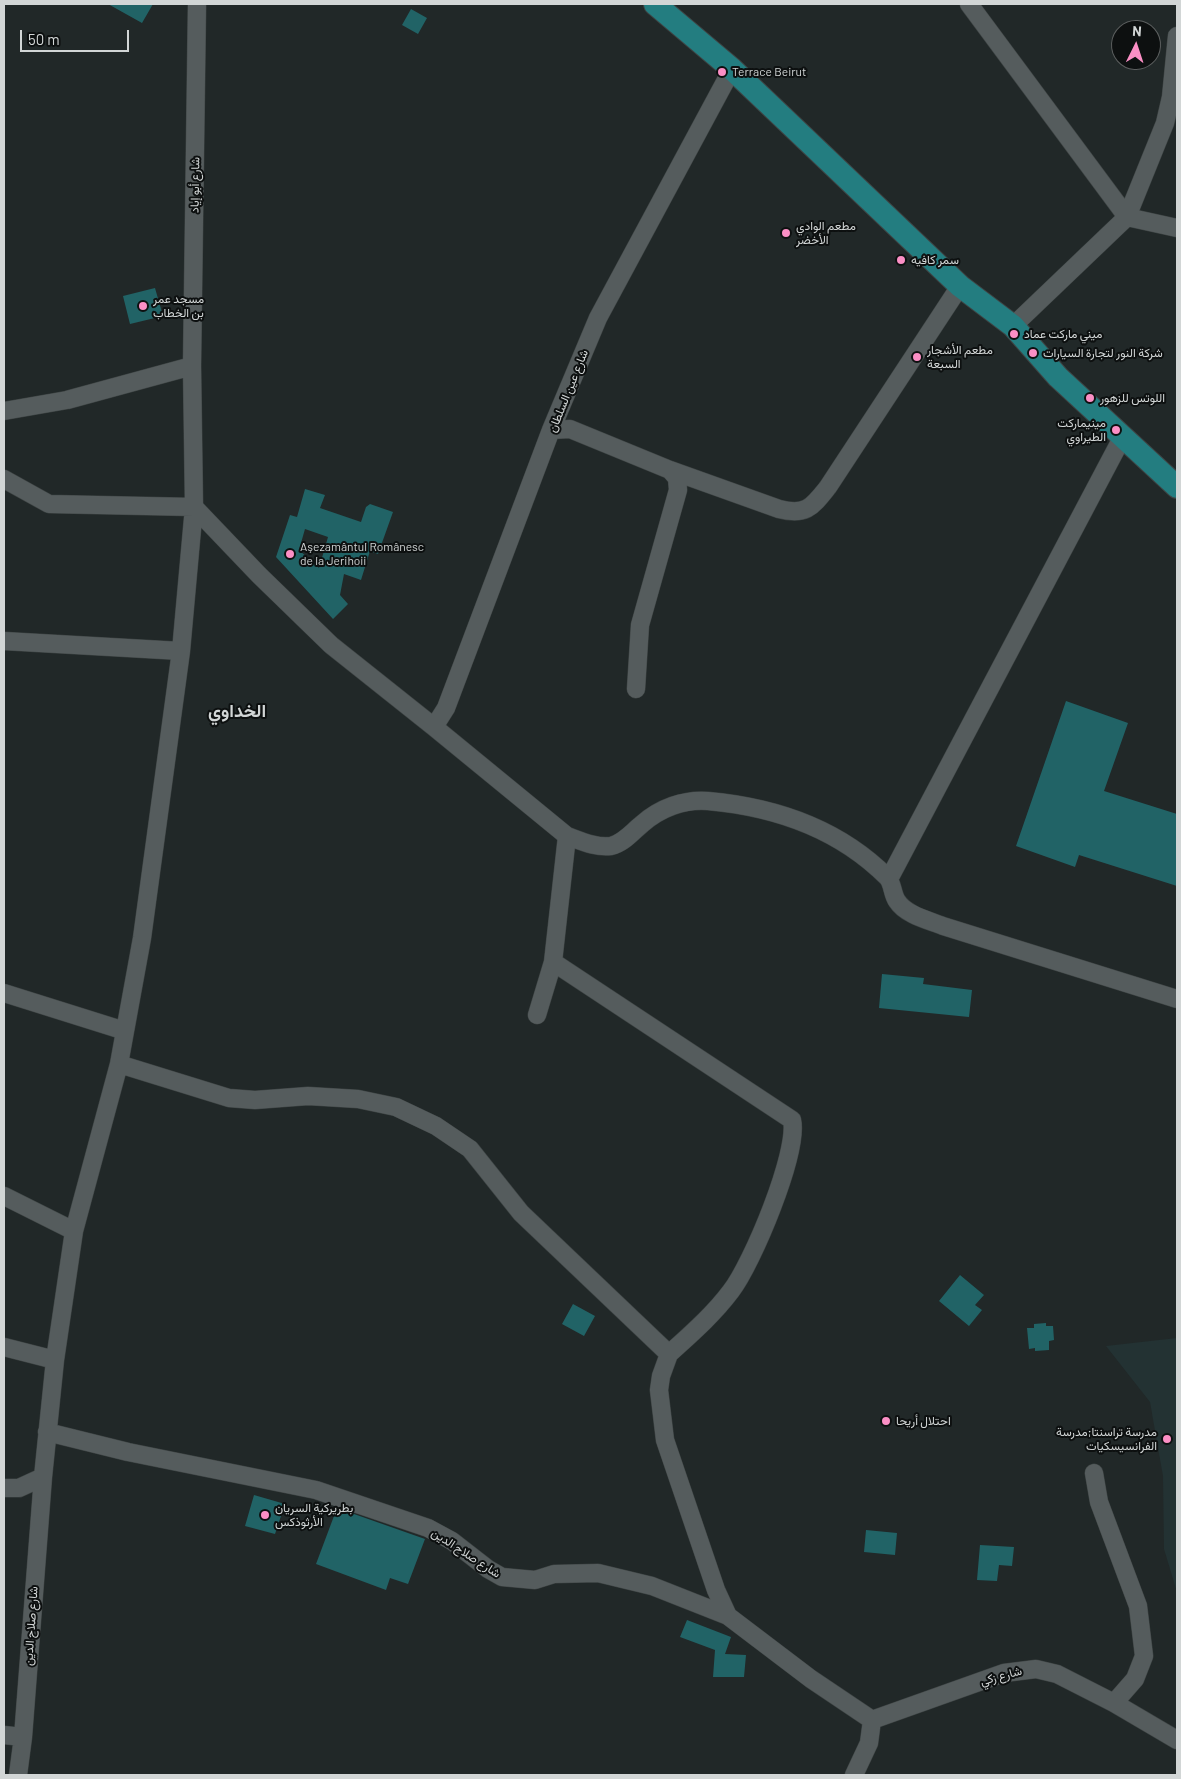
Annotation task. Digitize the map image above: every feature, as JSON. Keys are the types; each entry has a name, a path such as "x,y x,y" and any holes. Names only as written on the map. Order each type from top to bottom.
{"main road":[{"path":"655,4 732,69 960,286 1013,326 1058,377 1177,487"}],"street":[{"name":"شارع أبو إياد","path":"47,1432 55,1360 74,1231 119,1064 142,938 181,651 194,507 192,366 197,4"},
{"path":"969,4 1126,217 1177,228"},
{"path":"1013,326 1126,217 1165,123 1172,97 1177,36"},
{"name":"شارع عين السلطان","path":"434,727 446,708 551,430 598,318 732,69"},
{"path":"551,430 570,429 701,482 790,512 796,513 808,509 828,487 960,286"},
{"path":"4,411 67,400 192,366"},
{"path":"889,879 1122,438"},
{"path":"636,689 640,625 678,490 677,478 670,470"},
{"path":"4,479 49,504 194,507 259,575 331,645 567,836 600,846 612,846 624,840 643,822 681,802 709,801 788,816 835,837 889,879 897,902 913,914 943,926 1177,999"},
{"path":"678,490 690,482 701,482"},
{"path":"4,641 181,651"},
{"path":"537,1014 553,962 567,836"},
{"path":"553,962 792,1120 793,1136 789,1155 760,1236 747,1264 732,1290 709,1317 669,1354 661,1376 659,1390 664,1440 716,1590 728,1616"},
{"path":"4,992 125,1031"},
{"path":"119,1064 228,1098 255,1100 308,1096 358,1099 396,1107 436,1126 470,1149 521,1212 669,1354"},
{"path":"4,1196 74,1231"},
{"path":"4,1347 55,1360"},
{"name":"شارع صلاح الدين","path":"18,1775 23,1737 47,1432 128,1452 316,1490 428,1528 452,1541 488,1569 502,1577 535,1580 554,1574 598,1573 652,1586 728,1616 811,1679 872,1720"},
{"path":"1094,1474 1100,1502 1138,1606 1144,1656 1135,1679 1114,1703"},
{"path":"4,1488 19,1488 43,1478"},
{"name":"شارع زكي","path":"872,1720 894,1710 1004,1673 1025,1669 1052,1672 1114,1703 1177,1740"},
{"path":"854,1775 869,1743 872,1720"},
{"path":"4,1735 23,1737"}],"shaded area":[{"name":"مدرسة تراسنتا;مدرسة الفرانسيسكيات","path":"1177,1338 1177,1592 1164,1549 1163,1476 1150,1402 1106,1346"}],"building":[{"path":"108,4 153,4 142,23"},
{"path":"411,9 427,18 418,34 402,25"},
{"name":"مسجد عمر بن الخطاب","path":"155,288 163,316 130,324 123,296"},
{"name":"Aşezamântul Românesc de la Jerihoii","path":"305,489 325,495 320,508 361,522 366,507 370,504 393,512 378,554 370,551 361,580 344,574 340,595 348,604 333,619 276,557 290,515 297,517","holes":["305,529 328,537 319,568 299,550"]},
{"path":"1066,701 1128,723 1104,791 1177,814 1177,886 1079,855 1075,867 1016,846"},
{"path":"882,974 924,978 923,984 972,990 969,1017 879,1008"},
{"path":"960,1275 984,1295 975,1305 982,1310 969,1326 939,1301"},
{"path":"573,1304 595,1316 584,1336 562,1324"},
{"path":"1046,1323 1046,1326 1053,1326 1054,1340 1049,1341 1049,1350 1035,1351 1035,1348 1029,1349 1027,1328 1034,1328 1034,1324"},
{"name":"بطريركية السريان الأرثوذكس","path":"254,1495 285,1504 275,1534 245,1526"},
{"path":"337,1508 425,1539 408,1584 390,1578 386,1590 316,1564"},
{"path":"866,1530 897,1533 895,1555 864,1552"},
{"path":"980,1545 1014,1547 1012,1566 999,1565 997,1581 977,1580"},
{"path":"687,1620 731,1637 725,1654 746,1655 744,1677 713,1677 715,1650 680,1637"}],"place":[{"name":"Terrace Beirut","path":"722,72"},
{"name":"مطعم الوادي الأخضر","path":"786,233"},
{"name":"سمر كافيه","path":"901,260"},
{"name":"مسجد عمر بن الخطاب","path":"143,306"},
{"name":"ميني ماركت عماد","path":"1014,334"},
{"name":"شركة النور لتجارة السيارات","path":"1033,353"},
{"name":"مطعم الأشجار السبعة","path":"917,357"},
{"name":"اللوتس للزهور","path":"1090,398"},
{"name":"مينيماركت الطيراوي","path":"1116,430"},
{"name":"Aşezamântul Românesc de la Jerihoii","path":"290,554"},
{"name":"احتلال أريحا","path":"886,1421"},
{"name":"مدرسة تراسنتا;مدرسة الفرانسيسكيات","path":"1167,1439"},
{"name":"بطريركية السريان الأرثوذكس","path":"265,1515"}],"district":[{"name":"الخداوي","path":"237,711"}]}
